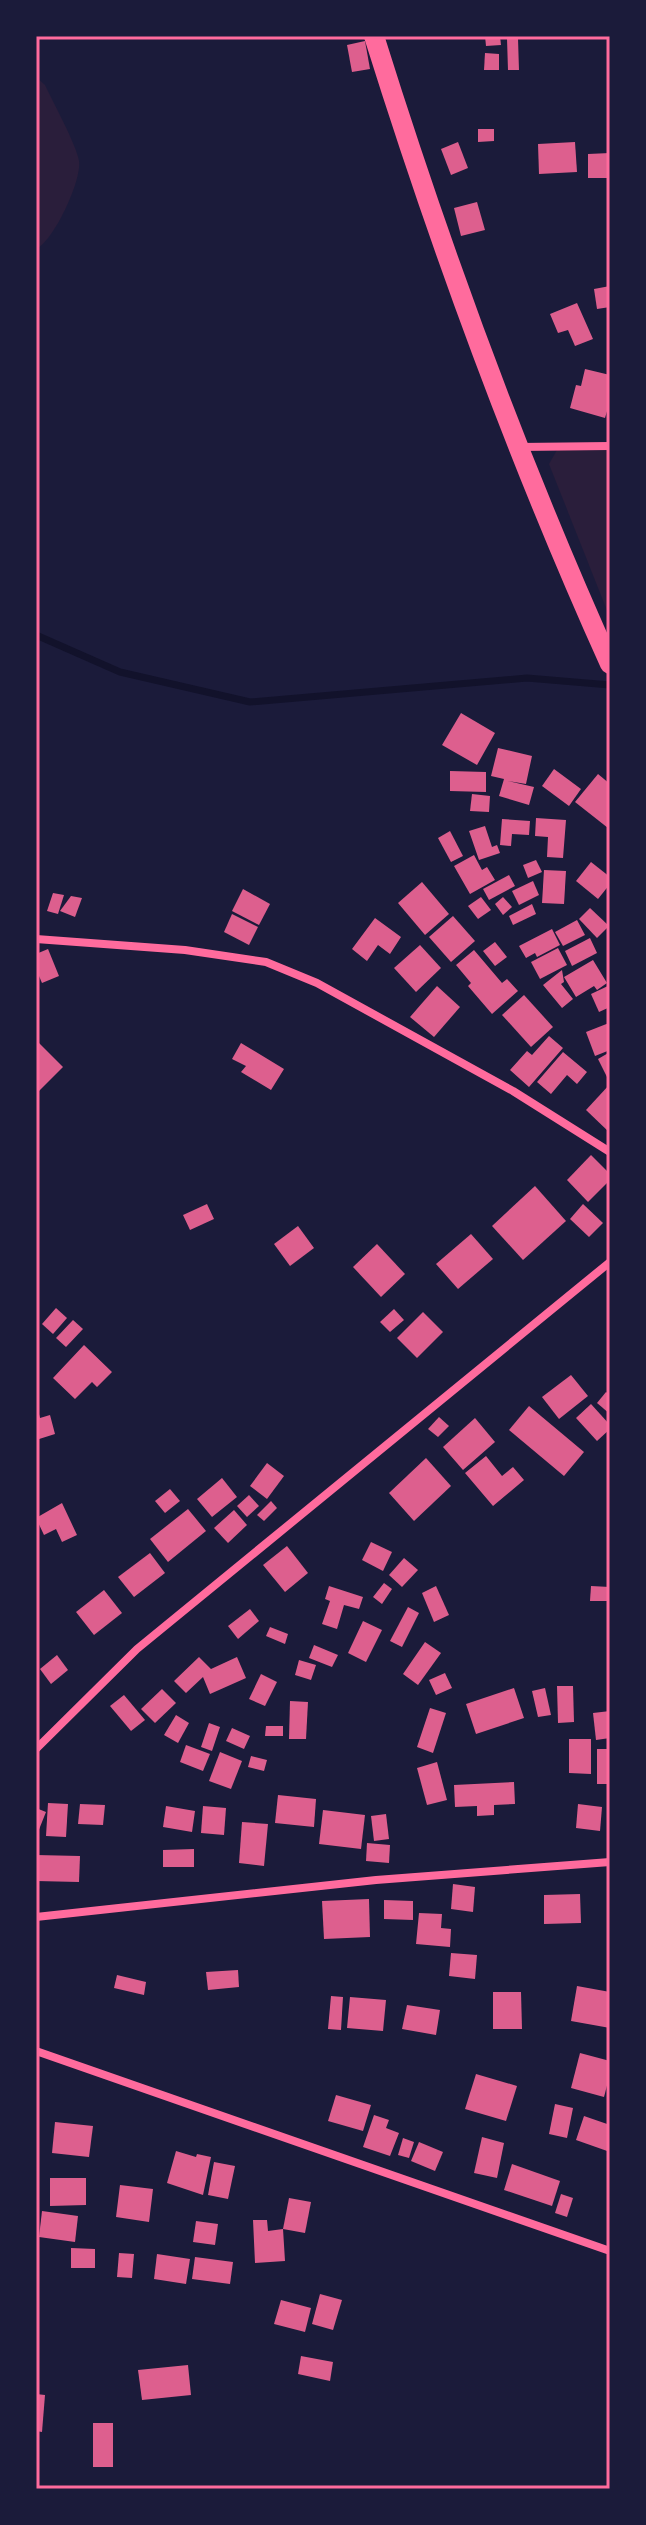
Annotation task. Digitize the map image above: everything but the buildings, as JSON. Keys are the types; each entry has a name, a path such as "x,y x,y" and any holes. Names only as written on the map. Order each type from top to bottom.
{"main road":[{"path":"374,36 412,156 518,447 610,664"}],"street":[{"path":"518,447 610,446"},
{"path":"36,939 185,950 266,962 317,983 500,1084 610,1152"},
{"path":"36,1749 137,1649 610,1262"},
{"path":"36,1917 376,1880 610,1862"},
{"path":"36,2051 610,2251"}],"shaded area":[{"path":"36,77 45,85 69,135 79,161 79,170 58,223 51,235 36,249"},
{"path":"610,446 610,618 549,464 557,450"}],"waterway":[{"path":"36,635 120,672 250,702 527,678 610,685"}]}
